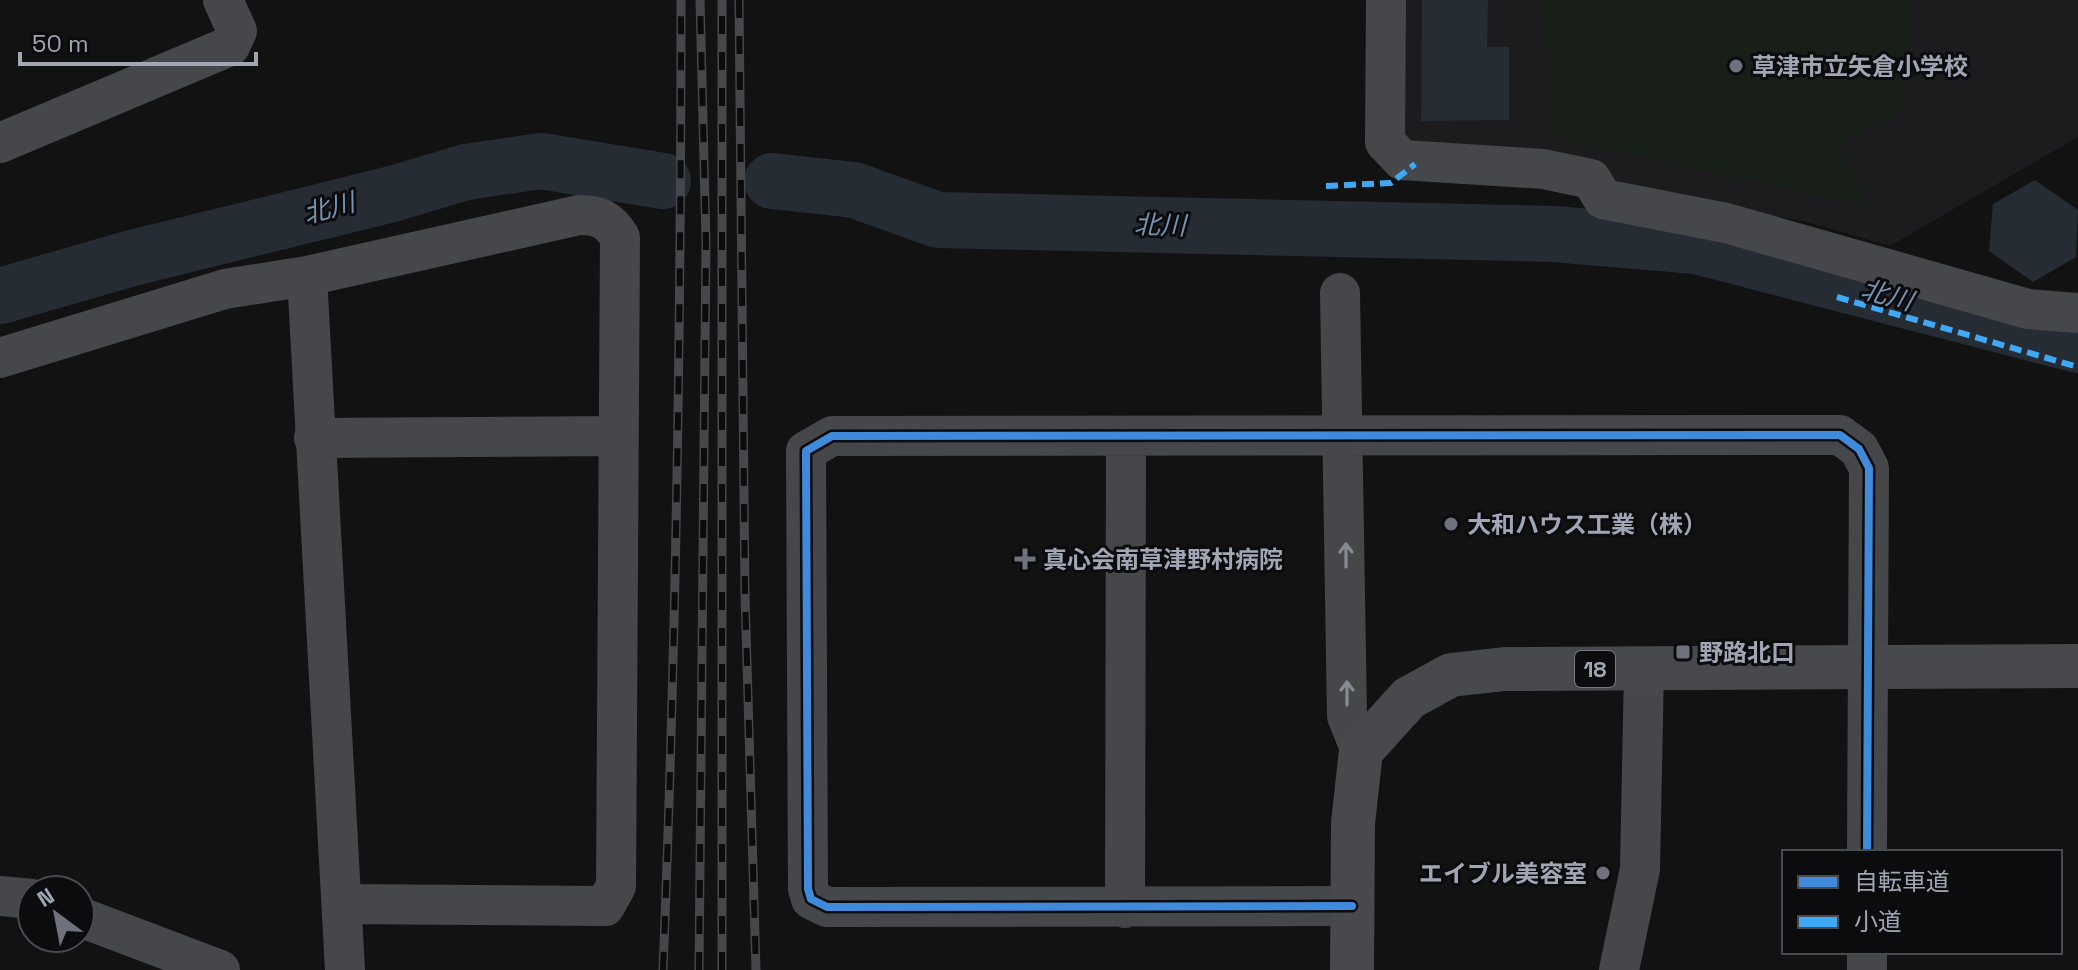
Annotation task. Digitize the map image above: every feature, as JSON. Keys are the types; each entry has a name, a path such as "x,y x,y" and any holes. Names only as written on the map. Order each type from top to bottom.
{"main road":[{"name":"18","path":"1361,751 1409,698 1451,675 1505,669 2078,666"},
{"path":"1352,970 1353,823 1361,751"}],"street":[{"path":"1386,0 1385,142 1402,160 1543,169 1591,179 1603,199 1726,223 2028,309 2078,313"},
{"path":"0,143 230,46 237,31 232,3"},
{"path":"0,358 225,289 307,276 579,215 595,215 611,222 620,237 616,886 605,906 342,904"},
{"path":"307,276 345,970"},
{"path":"1340,293 1345,436 1347,716 1361,751"},
{"path":"1352,906 827,907 811,899 807,874 806,451 832,436 1840,435 1859,449 1869,468 1867,850"},
{"path":"314,438 617,436"},
{"path":"1125,908 1126,437"},
{"path":"1619,970 1640,869 1644,669"},
{"path":"96,923 220,970"}],"shaded area":[{"name":"草津市立矢倉小学校","path":"1396,0 2078,0 2078,137 1890,246 1807,222 1609,185 1402,152"},
{"path":"1422,0 1488,0 1487,47 1509,47 1509,120 1421,121"},
{"path":"1540,0 1907,0 1913,18 1897,113 1841,144 1870,206 1558,139"},
{"path":"2035,180 2078,210 2076,257 2033,282 1989,251 1993,204"}],"waterway":[{"name":"北川","path":"0,296 132,258 392,194 466,172 541,161 663,181"},
{"name":"北川","path":"772,181 854,190 938,220 1554,234 1696,246 2078,345"}],"railway":[{"path":"663,970 677,485 681,0"},
{"path":"699,970 706,242 700,0"},
{"path":"722,0 722,970"},
{"path":"739,0 745,595 756,970"}],"marked path":[{"path":"1326,186 1391,183 1415,164"},
{"path":"1837,297 2078,367"}],"cycle path":[{"path":"1352,906 827,907 811,899 808,889 806,451 832,436 1840,435 1859,449 1869,468 1867,850"}],"place":[{"name":"草津市立矢倉小学校","path":"1736,66"},
{"name":"大和ハウス工業（株）","path":"1451,524"},
{"name":"真心会南草津野村病院","path":"1025,559"},
{"name":"野路北口","path":"1683,652"},
{"name":"エイブル美容室","path":"1603,873"}]}
